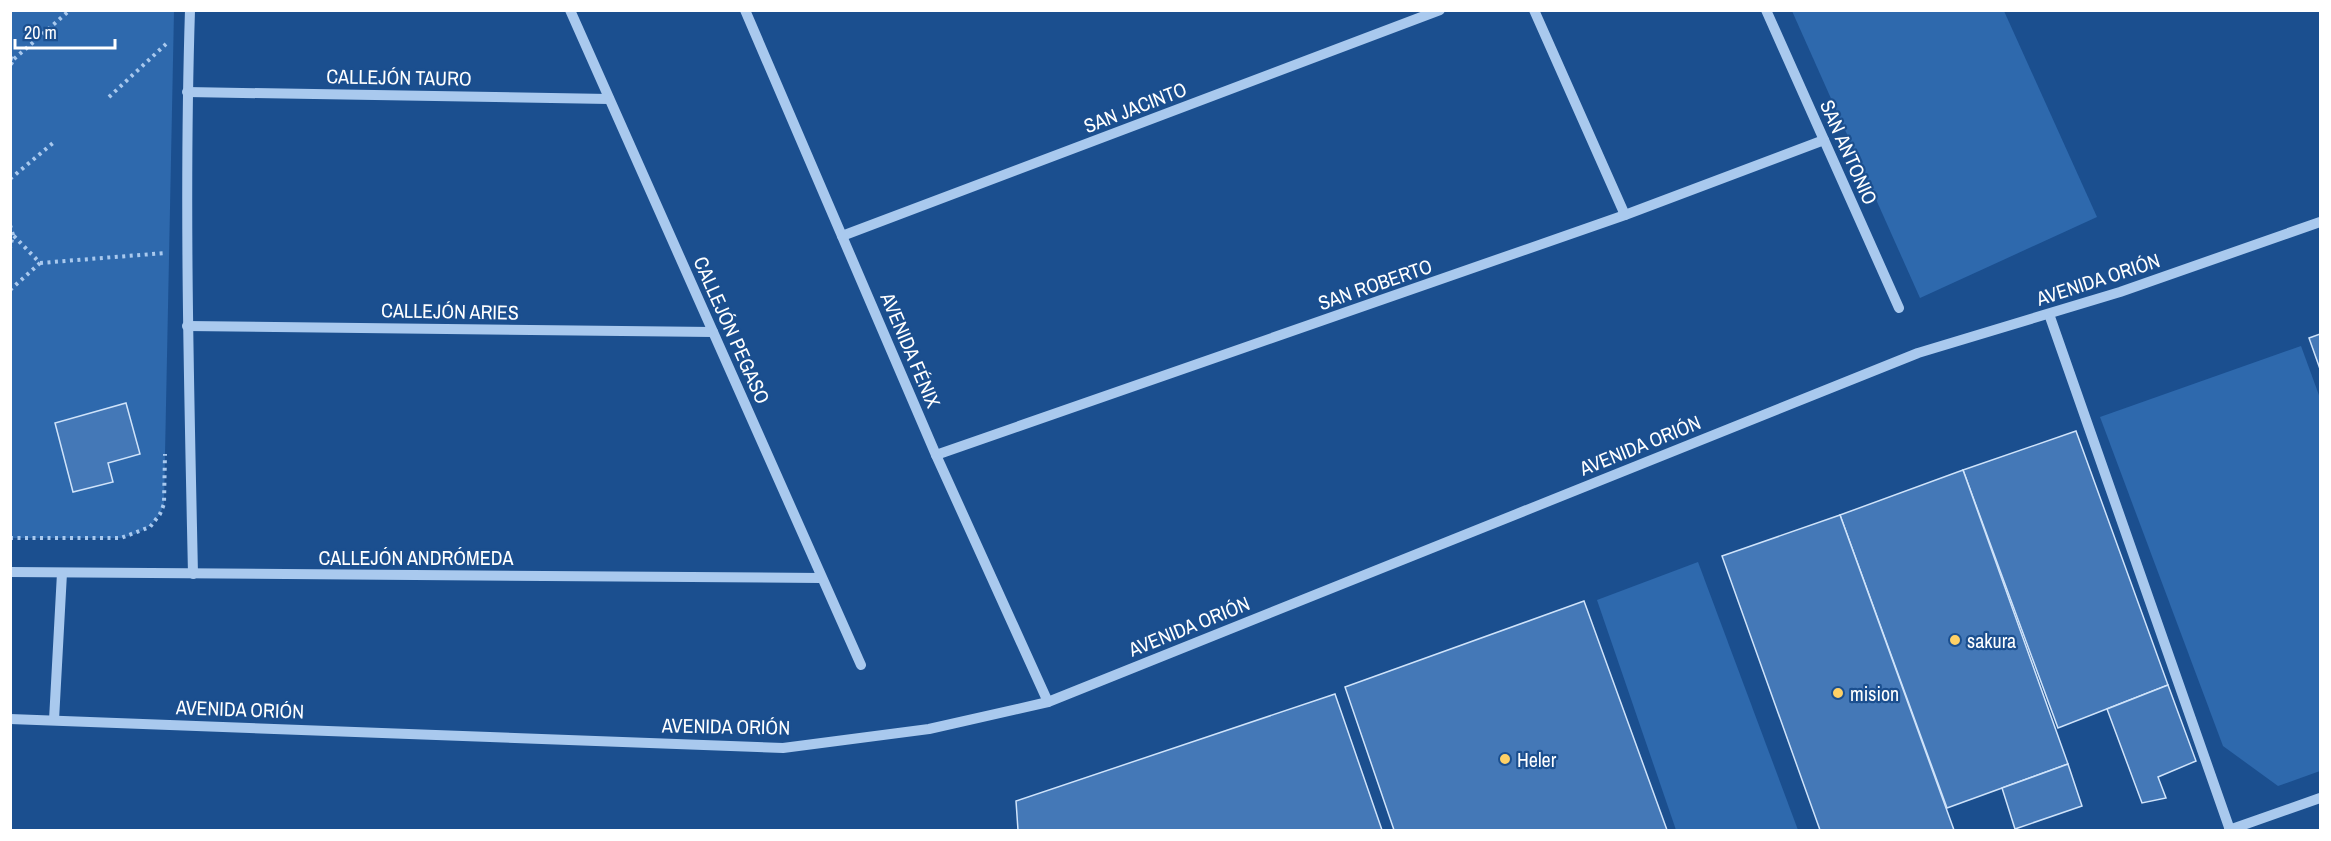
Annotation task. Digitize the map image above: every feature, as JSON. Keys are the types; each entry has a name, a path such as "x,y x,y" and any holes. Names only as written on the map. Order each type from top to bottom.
{"street":[{"path":"190,10 187,326 193,574"},
{"name":"CALLEJÓN PEGASO","path":"570,10 861,664"},
{"name":"AVENIDA FÉNIX","path":"745,10 936,455 1048,702"},
{"name":"SAN JACINTO","path":"842,236 1440,10"},
{"path":"1534,10 1625,215"},
{"name":"SAN ANTONIO","path":"1766,10 1899,308"},
{"name":"CALLEJÓN TAURO","path":"188,92 609,99"},
{"name":"SAN ROBERTO","path":"936,455 1625,215 1824,140"},
{"name":"AVENIDA ORIÓN","path":"10,719 783,748 929,729 1048,702 1918,353 2120,292 2320,222"},
{"path":"2049,314 2229,830 2320,798"},
{"name":"CALLEJÓN ARIES","path":"187,326 713,332"},
{"name":"CALLEJÓN ANDRÓMEDA","path":"10,572 821,578"},
{"path":"54,720 62,573"}],"path":[{"path":"10,66 12,58 70,10"},
{"path":"109,97 174,38"},
{"path":"10,179 53,143"},
{"path":"10,225 13,235 40,263"},
{"path":"10,248 13,235"},
{"path":"10,290 40,263 169,252"},
{"path":"10,538 121,538 150,527 164,504 165,444"}],"shaded area":[{"path":"10,11 174,11 164,504 153,523 148,527 136,534 121,538 11,538"},
{"path":"1792,11 2004,11 2097,217 1920,298"},
{"path":"2301,346 2320,398 2320,771 2278,786 2223,746 2100,417"},
{"path":"1698,562 1798,830 1676,830 1597,600"}],"building":[{"path":"2320,334 2320,369 2309,338"},
{"path":"126,403 140,454 108,463 113,482 73,492 55,423"},
{"path":"2076,431 2168,685 2058,728 1963,470"},
{"name":"sakura","path":"1963,470 2068,764 1947,808 1840,515"},
{"name":"mision","path":"1840,515 1954,830 1820,830 1722,556"},
{"name":"Heler","path":"1584,601 1667,830 1394,830 1345,687"},
{"path":"2168,685 2196,761 2158,777 2166,798 2142,803 2107,709"},
{"path":"1335,694 1382,830 1018,830 1016,801"},
{"path":"2068,764 2082,806 2015,829 2002,788"}],"place":[{"name":"sakura","path":"1955,640"},
{"name":"mision","path":"1838,693"},
{"name":"Heler","path":"1505,759"}]}
